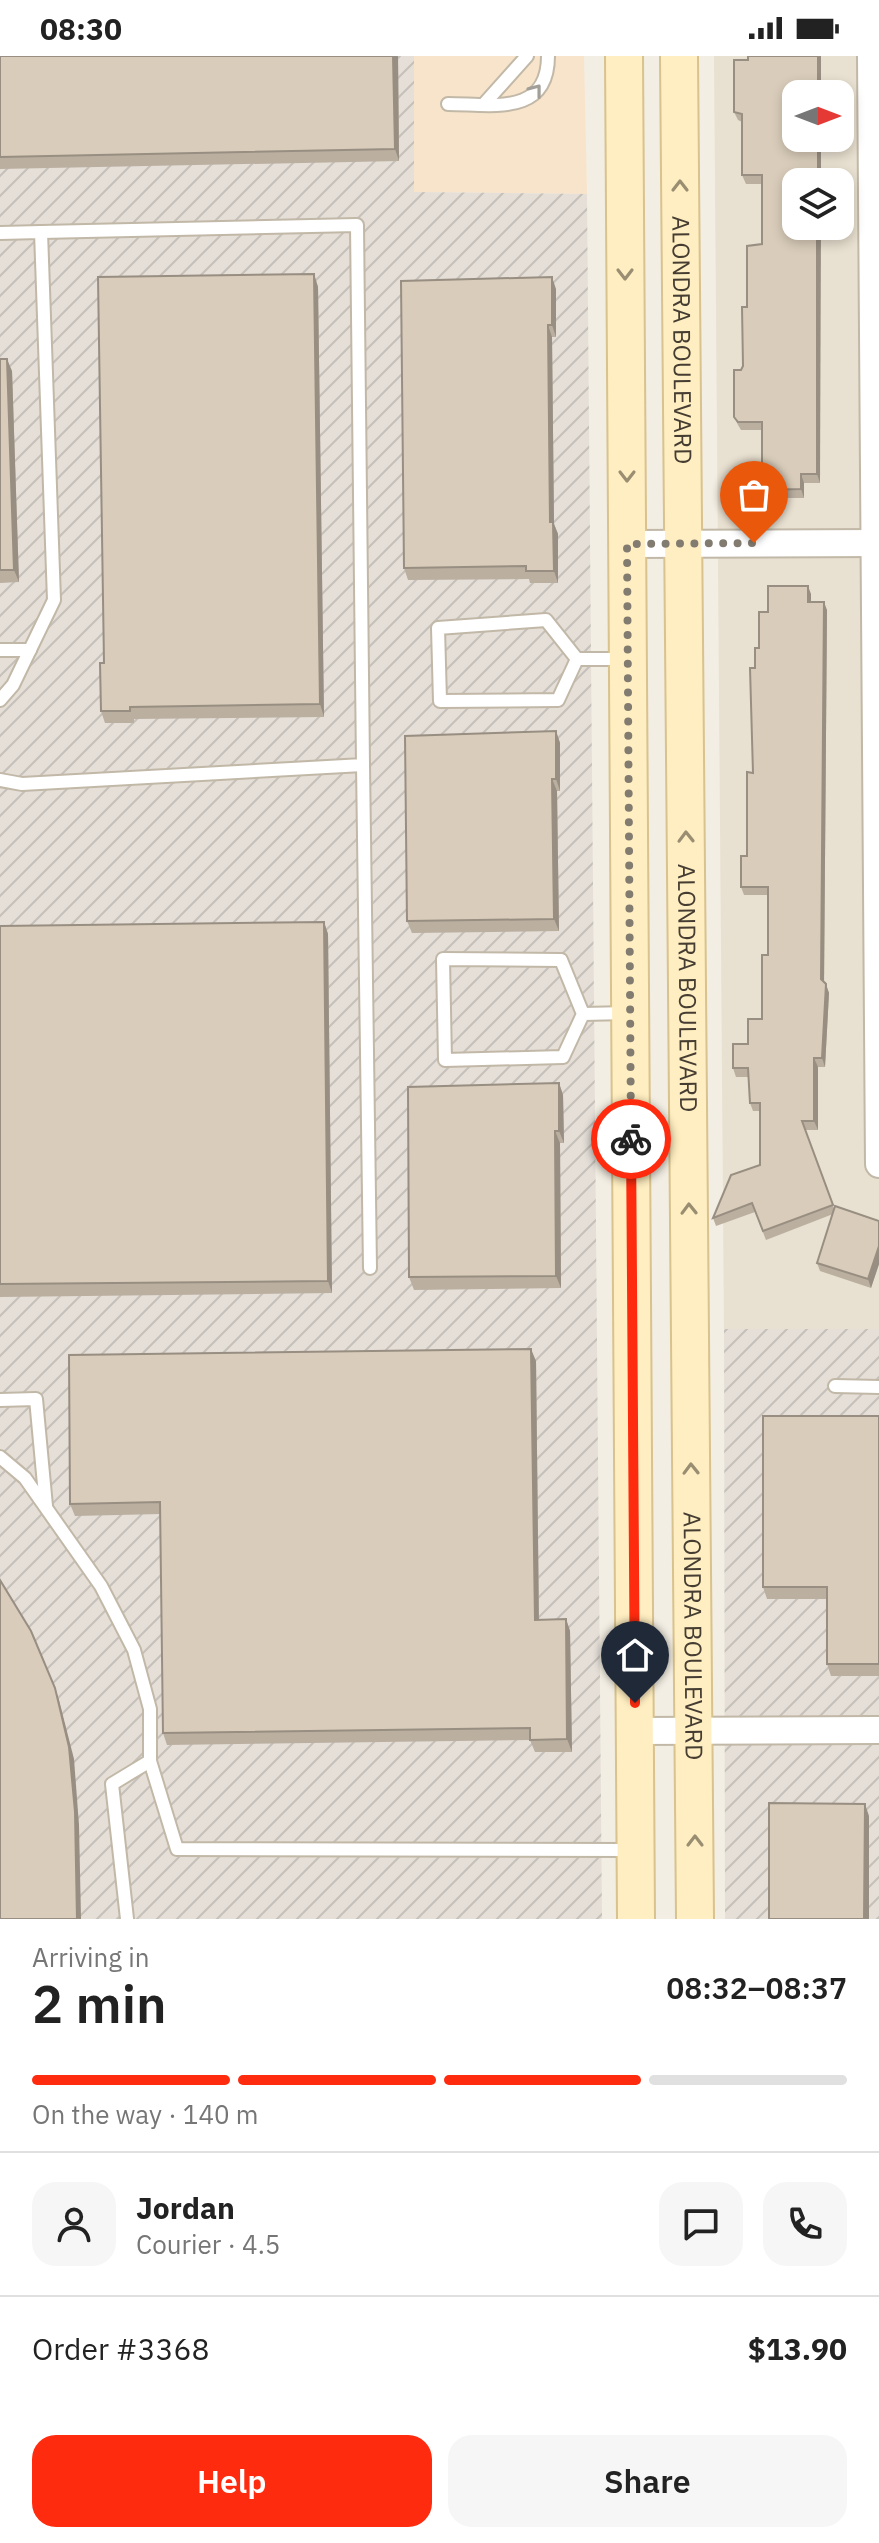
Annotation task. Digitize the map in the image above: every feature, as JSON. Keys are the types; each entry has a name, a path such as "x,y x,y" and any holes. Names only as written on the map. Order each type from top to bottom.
{"main road":[{"path":"624,56 636,1919"},
{"name":"ALONDRA BOULEVARD","path":"679,56 695,1919"}],"street":[{"path":"871,56 876,223 878,1164"},
{"path":"627,544 877,543"},
{"path":"635,1731 879,1730"}],"lane":[{"path":"484,104 527,56"},
{"path":"448,104 529,100 542,86 548,56"},
{"path":"0,233 357,225 370,1268"},
{"path":"0,700 13,685 54,600 41,232"},
{"path":"546,620 577,659 558,700 440,701 438,628 546,620"},
{"path":"0,650 30,650"},
{"path":"577,659 628,659"},
{"path":"0,780 22,784 363,765"},
{"path":"443,959 561,960 583,1014 563,1057 445,1060 443,959"},
{"path":"583,1014 630,1013"},
{"path":"835,1386 879,1387"},
{"path":"0,1400 36,1399 47,1509"},
{"path":"0,1457 25,1478 101,1586 134,1650 150,1709 150,1761 177,1849 636,1850"},
{"path":"127,1919 112,1784 150,1761"}],"shaded area":[{"path":"0,56 414,56 414,192 587,194 602,1919 0,1919"},
{"path":"414,56 584,56 587,194 413,192"},
{"path":"714,56 879,56 879,1329 724,1329"},
{"path":"724,1329 879,1329 879,1919 725,1919"}],"building":[{"path":"0,56 393,56 395,149 0,157"},
{"path":"748,56 818,56 818,80 782,80 782,152 818,152 818,168 782,168 782,240 817,240 817,474 801,474 801,489 762,490 762,422 738,422 734,417 734,370 741,370 743,366 742,307 747,307 747,246 762,244 762,175 742,175 742,114 734,112 734,60 748,60"},
{"path":"314,274 320,704 130,707 130,711 101,711 100,663 104,663 98,277"},
{"path":"552,277 552,325 548,325 550,522 553,522 554,571 526,571 526,566 404,568 401,281"},
{"path":"0,359 7,359 14,570 0,570"},
{"path":"768,586 808,586 808,602 824,602 821,979 826,984 822,1058 814,1058 814,1121 802,1121 833,1205 763,1231 752,1203 713,1218 731,1175 760,1165 760,1103 750,1103 748,1068 733,1068 733,1044 748,1044 748,1019 762,1019 762,955 768,955 768,887 741,887 741,856 747,856 747,772 753,773 750,668 755,668 755,648 759,648 759,612 768,612"},
{"path":"556,731 556,779 552,779 554,919 407,921 405,736"},
{"path":"324,922 328,1281 0,1284 0,926"},
{"path":"559,1083 559,1131 555,1131 556,1276 409,1277 408,1087"},
{"path":"835,1206 879,1221 879,1246 868,1279 817,1263"},
{"path":"531,1349 535,1620 566,1619 567,1739 530,1740 530,1728 163,1733 160,1502 70,1504 69,1355"},
{"path":"763,1416 879,1416 879,1664 827,1664 827,1587 763,1587"},
{"path":"0,1580 31,1631 55,1688 69,1747 75,1812 77,1919 0,1919"},
{"path":"769,1803 865,1804 864,1919 769,1919"}],"way so far":[{"path":"631,1139 627,544 754,543"}],"route":[{"path":"631,1139 635,1703"}]}
